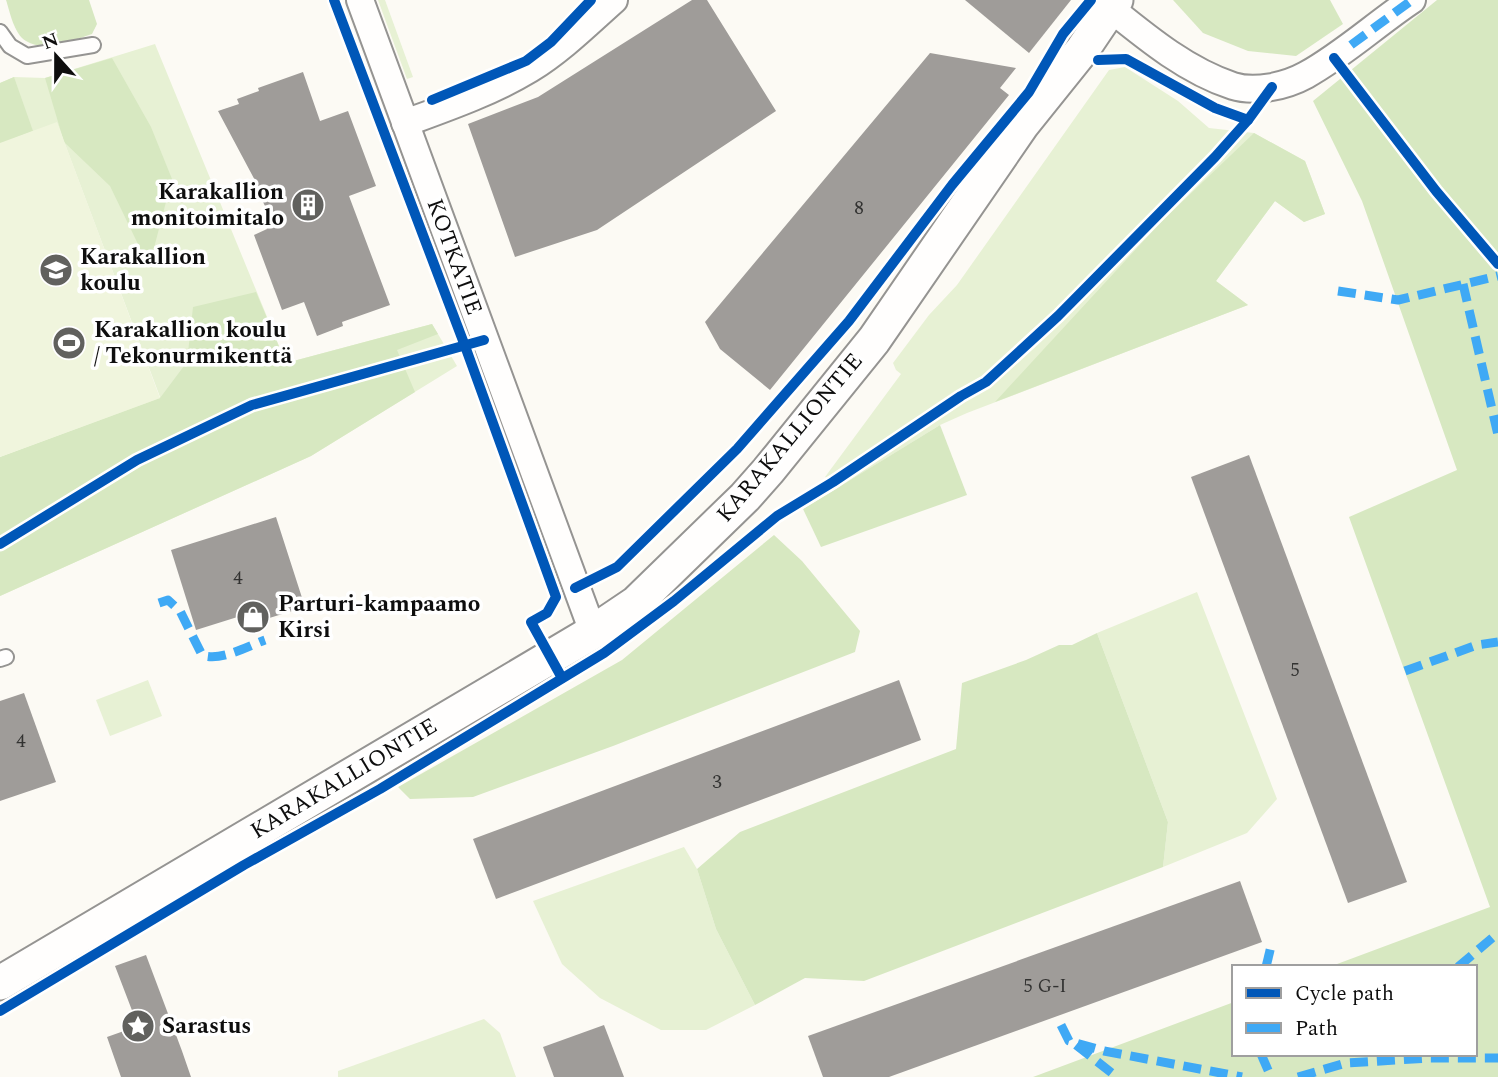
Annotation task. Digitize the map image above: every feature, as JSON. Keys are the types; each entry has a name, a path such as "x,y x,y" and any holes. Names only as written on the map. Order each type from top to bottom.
{"street":[{"name":"KOTKATIE","path":"360,0 593,632"},
{"path":"405,123 531,69 614,0"},
{"path":"1113,4 1148,39 1202,71 1235,87 1272,87 1303,76 1334,58 1412,0"},
{"name":"KARAKALLIONTIE","path":"0,983 593,632 636,603 746,496 874,340 1022,125 1083,49 1113,4"}],"lane":[{"path":"0,32 10,46 27,56 93,45"}],"green space":[{"path":"6,0 89,0 97,24 92,34 50,46 34,44 18,33"},
{"path":"378,0 385,0 413,77 407,79"},
{"path":"1173,0 1330,0 1343,24 1296,56 1248,51 1203,33"},
{"path":"1437,0 1498,0 1498,1077 1033,1077 1232,1003 1232,1056 1477,1056 1477,965 1334,965 1490,907 1349,517 1457,470 1362,201 1313,101"},
{"path":"155,44 286,363 432,324 457,366 311,456 0,596 0,457 160,397 57,123 0,143 0,83 14,77 45,78"},
{"path":"112,58 151,127 172,179 149,267 110,186 64,142 45,78"},
{"path":"1125,67 1178,101 1209,128 1254,133 1305,161 1325,214 1304,222 1275,201 1216,281 1248,305 940,425 841,486 825,477 901,374 893,363 929,315 957,285 1109,70"},
{"path":"14,77 33,131 0,144 0,83"},
{"name":"Karakallion koulu / Tekonurmikenttä","path":"57,122 160,398 0,457 0,143"},
{"path":"1254,133 1305,161 1325,214 1304,222 1275,201 1216,281 1248,305 995,402 1161,222"},
{"path":"256,292 286,363 432,324 438,334 397,350 415,392 311,456 0,596 0,457 160,398 187,362 193,307"},
{"path":"940,425 967,495 821,547 803,509"},
{"path":"774,535 802,561 860,631 855,652 473,797 410,799 398,787 622,660"},
{"path":"1197,592 1277,799 1247,833 1163,867 1168,822 1097,633"},
{"path":"1097,633 1168,822 1163,867 864,981 805,978 755,1005 716,929 697,869 740,832 956,749 962,683 1059,645 1072,645"},
{"path":"148,680 162,716 110,736 96,700"},
{"path":"684,847 697,869 716,929 755,1005 706,1030 661,1030 600,998 562,964 533,901"},
{"path":"484,1019 500,1033 516,1077 338,1077 338,1071"}],"building":[{"path":"692,0 707,0 776,111 597,230 515,257 468,124 538,97"},
{"path":"965,0 1071,0 1029,53"},
{"path":"930,53 1016,68 1000,88 1009,95 770,390 720,349 705,322"},
{"name":"Karakallion monitoimitalo","path":"303,72 320,121 348,111 376,186 349,196 390,305 342,322 343,326 317,336 304,302 282,310 254,235 267,229 263,220 267,218 263,209 266,208 263,202 266,201 218,111 239,104 237,99 259,91 258,88"},
{"path":"1249,455 1407,882 1348,903 1191,477"},
{"path":"276,517 305,607 250,624 247,614 196,630 171,550"},
{"path":"899,680 921,740 496,899 473,839"},
{"path":"24,693 56,782 0,801 0,701"},
{"path":"1240,881 1262,942 889,1077 823,1077 808,1036"},
{"path":"146,955 191,1077 121,1077 107,1037 138,1026 115,966"},
{"path":"604,1025 624,1077 554,1077 543,1047"}],"marked path":[{"path":"1351,45 1412,0"},
{"path":"1338,291 1398,300 1498,276"},
{"path":"1463,284 1498,435"},
{"path":"159,603 168,600 180,611 202,655 225,655 265,640"},
{"path":"1405,671 1477,645 1498,642"},
{"path":"1460,965 1498,933"},
{"path":"1266,965 1272,942"},
{"path":"1061,1025 1069,1041 1104,1051 1242,1077"},
{"path":"1076,1045 1117,1077"},
{"path":"1262,1056 1271,1077"},
{"path":"1298,1077 1346,1063 1430,1058 1498,1058"}],"cycle path":[{"path":"334,0 465,346 556,597 547,613 531,622 562,678"},
{"path":"432,100 526,61 551,42 591,0"},
{"path":"575,588 617,567 737,449 849,321 952,185 1029,92 1063,34 1091,0"},
{"path":"1334,58 1436,191 1498,264"},
{"path":"1098,60 1126,59 1215,108 1248,120"},
{"path":"0,1011 244,865 380,789 604,653 674,601 777,516 986,382 1058,316 1215,157 1248,120 1272,87"},
{"path":"0,544 137,460 252,405 484,340"}],"place":[{"name":"Karakallion monitoimitalo","path":"308,205"},
{"name":"Karakallion koulu","path":"56,270"},
{"name":"Karakallion koulu / Tekonurmikenttä","path":"69,343"},
{"name":"Parturi-kampaamo Kirsi","path":"253,617"},
{"name":"Sarastus","path":"138,1026"}]}
